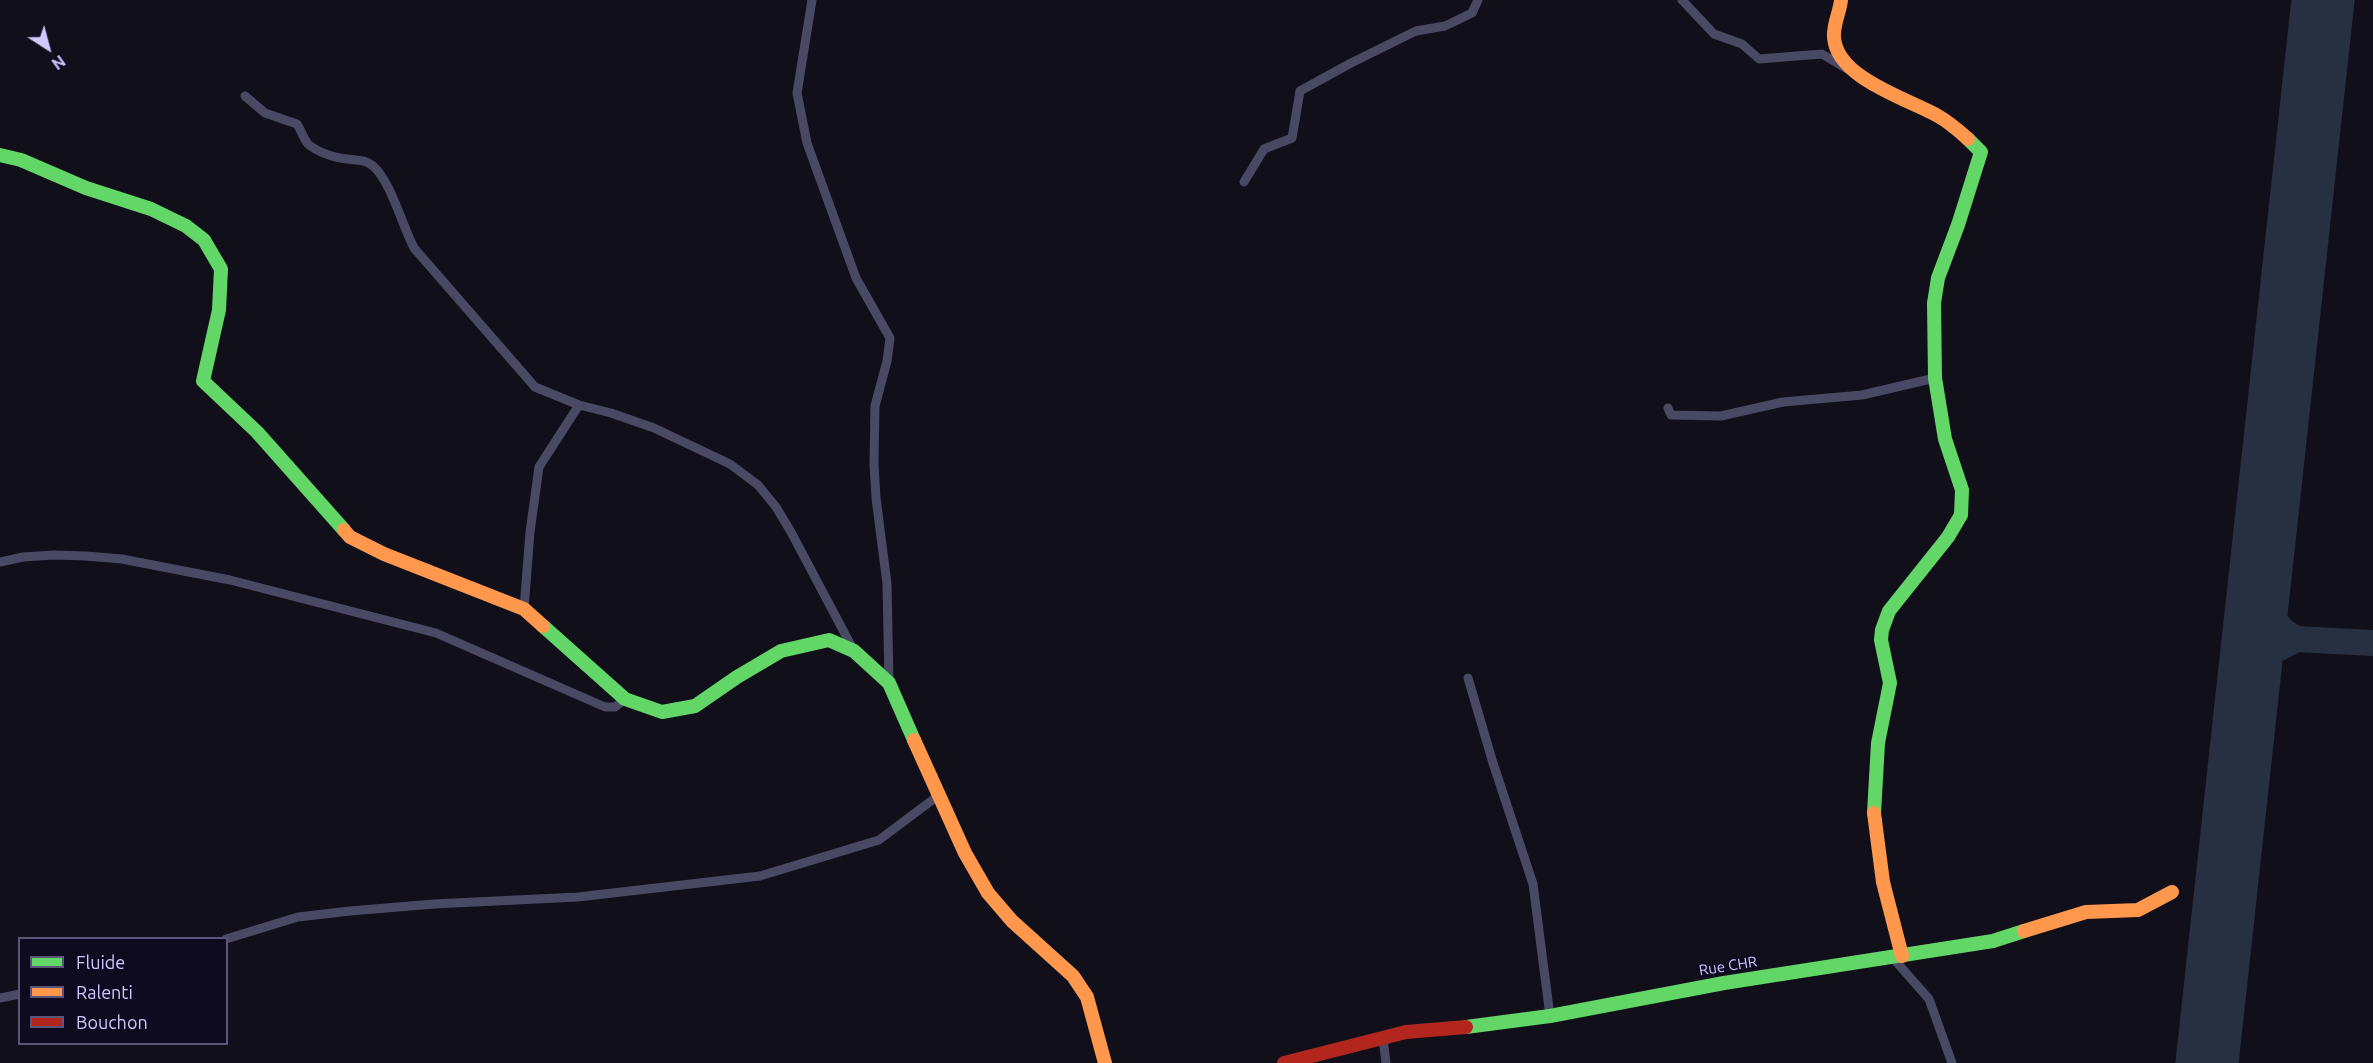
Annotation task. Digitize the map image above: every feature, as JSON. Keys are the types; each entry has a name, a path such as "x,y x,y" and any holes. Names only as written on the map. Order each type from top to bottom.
{"street":[{"path":"812,0 797,93 802,123 856,278 890,338 887,361 875,406 874,452 876,498 887,584 889,683 965,853 988,893 1012,921 1073,976 1087,997 1106,1063"},
{"path":"1244,182 1264,149 1292,138 1300,91 1416,31 1445,26 1472,13 1478,0"},
{"path":"1682,0 1714,34 1742,44 1759,59 1822,54 1941,117 1981,152 1938,278 1934,303 1935,378 1945,439 1962,490 1961,515 1948,537 1889,611 1882,630 1881,640 1890,683 1878,743 1873,807 1876,841 1897,957 1929,999 1952,1063"},
{"path":"1841,0 1834,34 1835,42 1852,71"},
{"path":"245,96 265,113 297,124 307,143 313,148 346,159 363,160 372,165 391,192 403,227 414,248 535,387 579,405 654,428 746,474 776,507 854,651"},
{"path":"0,155 21,160 86,188 151,209 200,236 221,268 219,310 203,381 257,432 350,537 384,554 524,609 625,699 662,712 695,706 737,677 781,651 829,640 854,651 889,683"},
{"path":"1668,408 1671,415 1721,416 1783,402 1862,395 1935,378"},
{"path":"524,609 530,532 539,467 579,405"},
{"path":"0,562 22,557 86,556 122,559 230,580 436,633 605,707 615,707 625,699"},
{"path":"1468,678 1533,884 1551,1016"},
{"path":"228,938 298,917 434,904 578,897 760,876 879,840 939,795"},
{"name":"Rue CHR","path":"1284,1063 1406,1032 1490,1025 1551,1016 1724,982 1993,941 2086,912 2138,910 2172,892"},
{"path":"0,998 18,994"},
{"path":"1383,1038 1386,1063"}],"taxiway":[{"path":"2258,589 2277,624 2296,639"},
{"path":"2248,680 2270,653 2296,639 2373,643"}],"runway":[{"path":"2207,1063 2323,0"}],"traffic: fast":[{"path":"1874,813 1878,743 1890,683 1881,640 1882,630 1889,611 1948,537 1961,515 1962,490 1945,439 1935,378 1934,303 1938,278 1958,225 1981,152 1968,139"},
{"path":"0,155 21,160 86,188 151,209 186,226 204,240 221,269 219,310 203,381 257,432 344,530"},
{"path":"543,626 625,699 662,712 695,706 737,677 781,651 829,640 854,651 889,683 914,740"},
{"path":"1466,1027 1550,1016 1724,983 1993,941 2024,931"}],"traffic: slow":[{"path":"1841,0 1834,37 1838,51 1847,64 1860,76 1942,118 1968,139"},
{"path":"344,530 350,537 384,554 524,609 543,626"},
{"path":"914,740 965,853 988,893 1012,921 1073,976 1087,997 1105,1063"},
{"path":"1874,813 1883,882 1902,956"},
{"path":"2024,931 2086,912 2138,910 2172,892"}],"traffic: jam":[{"path":"1284,1063 1406,1032 1466,1027"}]}
